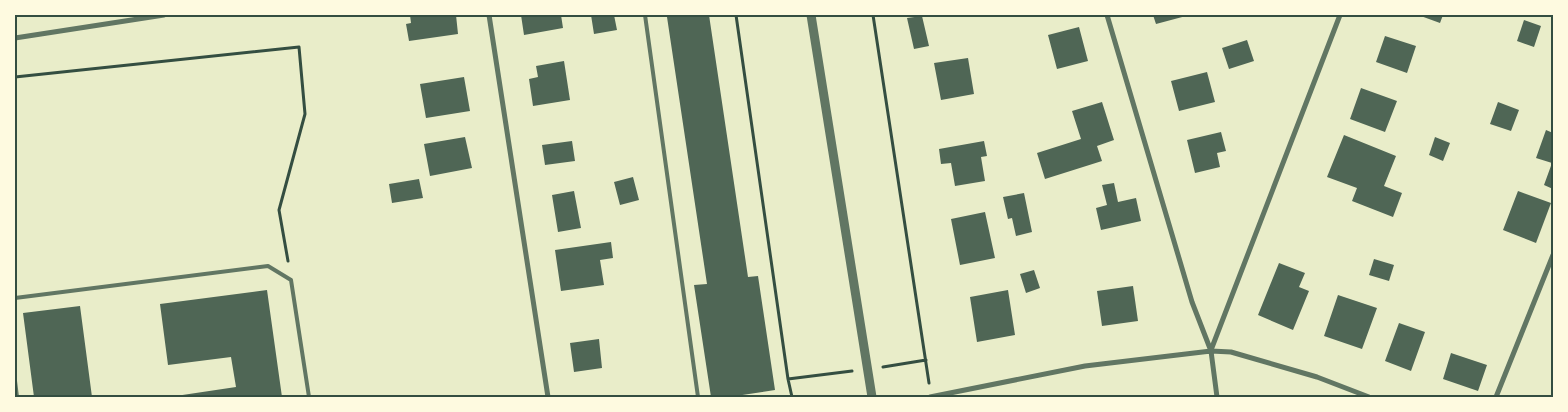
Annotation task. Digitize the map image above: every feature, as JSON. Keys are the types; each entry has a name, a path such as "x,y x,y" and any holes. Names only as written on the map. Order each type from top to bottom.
{"street":[{"path":"15,38 164,15"},
{"path":"489,15 548,397"},
{"path":"811,15 872,397"},
{"path":"1107,15 1192,302 1211,351 1217,397"},
{"path":"1211,351 1340,15"},
{"path":"1496,397 1553,255"},
{"path":"931,397 1086,366 1211,351 1230,352 1298,371 1369,397"}],"lane":[{"path":"645,15 698,397"},
{"path":"15,298 268,266 291,280 309,397"},
{"path":"15,382 17,397"}],"path":[{"path":"736,15 792,397"},
{"path":"873,15 931,397"},
{"path":"15,76 299,46 305,114 280,210 291,280"}],"building":[{"path":"410,15 456,15 458,34 409,41 406,24 411,23"},
{"path":"521,15 561,15 563,28 524,35"},
{"path":"591,15 614,15 617,30 594,34"},
{"path":"709,15 748,277 758,276 775,390 729,397 711,397 694,285 707,284 667,17"},
{"path":"1153,15 1185,15 1186,16 1156,24"},
{"path":"1418,15 1443,15 1440,23"},
{"path":"922,16 929,46 914,49 907,18"},
{"path":"1524,20 1541,26 1534,47 1517,41"},
{"path":"1079,27 1088,61 1057,69 1048,35"},
{"path":"1385,36 1416,46 1407,73 1376,62"},
{"path":"1247,40 1254,61 1229,69 1222,48"},
{"path":"968,58 974,94 941,100 934,63"},
{"path":"564,61 570,100 533,106 529,79 538,77 536,66"},
{"path":"1207,72 1215,102 1179,111 1171,81"},
{"path":"464,77 470,111 426,118 420,84"},
{"path":"1361,88 1397,101 1385,132 1350,119"},
{"path":"1102,102 1114,140 1097,146 1102,161 1045,179 1037,153 1081,139 1072,111"},
{"path":"1498,102 1519,110 1511,131 1490,124"},
{"path":"1546,130 1553,133 1553,189 1544,185 1552,163 1536,158"},
{"path":"1221,132 1226,151 1217,153 1220,167 1195,173 1187,140"},
{"path":"1344,135 1396,156 1384,186 1402,193 1393,217 1352,201 1357,188 1327,177"},
{"path":"465,137 472,168 430,176 424,144"},
{"path":"1435,137 1450,143 1443,161 1429,155"},
{"path":"572,141 575,161 545,165 542,145"},
{"path":"984,141 987,156 981,157 985,181 955,186 951,163 941,164 939,149"},
{"path":"633,177 639,200 620,205 614,182"},
{"path":"419,179 423,198 392,203 389,184"},
{"path":"1114,183 1118,202 1136,198 1141,221 1101,230 1096,208 1107,205 1102,185"},
{"path":"574,191 581,228 558,232 552,195"},
{"path":"1518,191 1551,203 1536,243 1503,230"},
{"path":"1024,193 1032,232 1016,236 1012,218 1008,219 1003,197"},
{"path":"985,212 995,258 960,265 951,219"},
{"path":"611,242 613,258 600,260 604,285 561,291 555,250"},
{"path":"1374,259 1394,265 1389,281 1369,275"},
{"path":"1279,263 1305,273 1299,287 1309,291 1293,330 1258,315"},
{"path":"1034,270 1040,288 1026,293 1020,274"},
{"path":"1133,286 1138,321 1102,326 1097,291"},
{"path":"267,290 282,397 169,397 236,387 231,357 168,365 160,304"},
{"path":"1008,290 1015,335 977,342 970,297"},
{"path":"1338,295 1377,308 1362,349 1324,336"},
{"path":"80,306 92,397 34,397 23,313"},
{"path":"1399,323 1425,332 1411,371 1385,361"},
{"path":"599,339 602,368 574,372 570,343"},
{"path":"1451,353 1487,365 1478,391 1443,379"}]}
